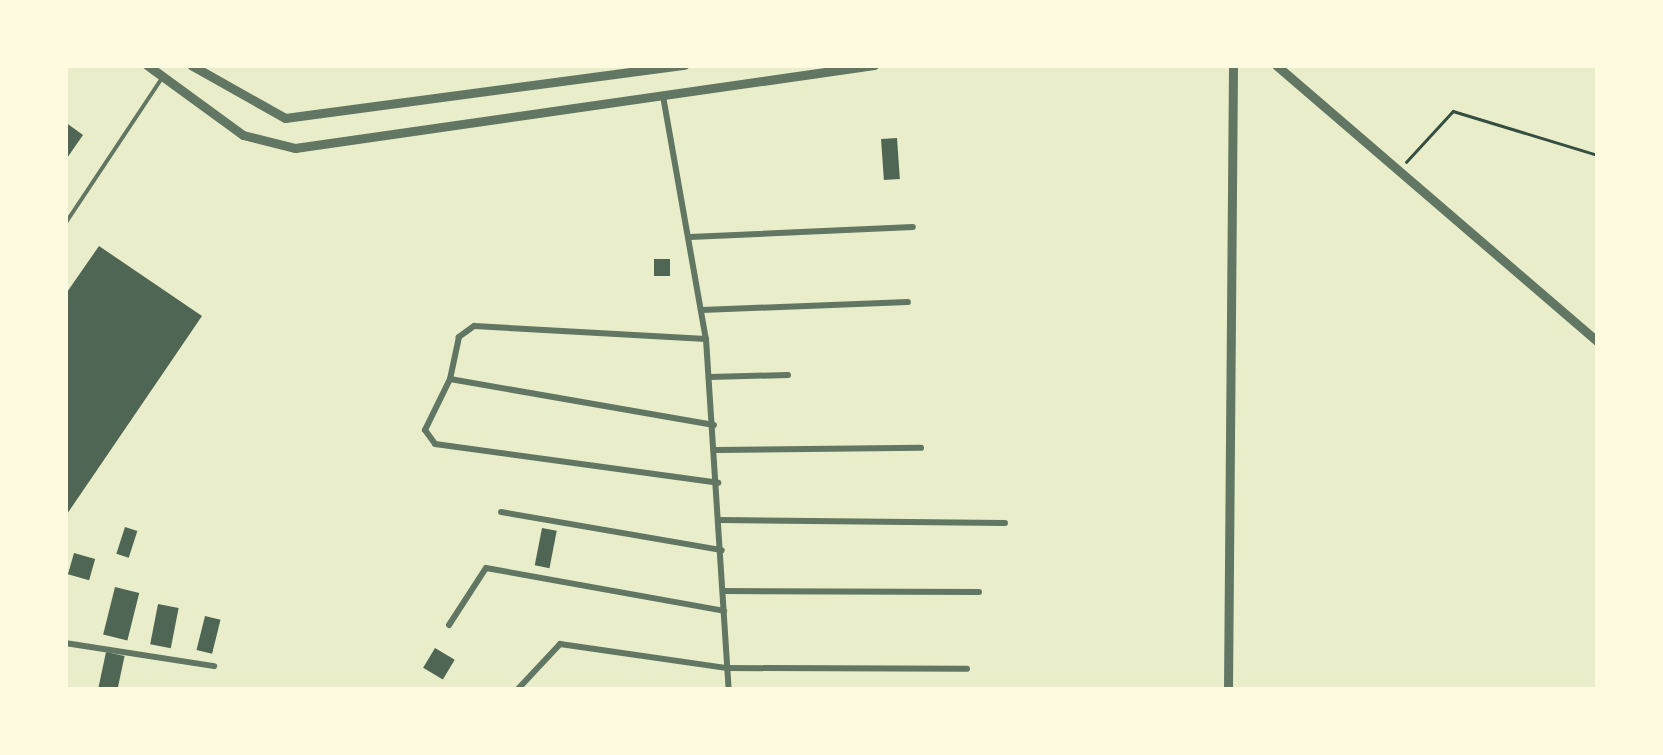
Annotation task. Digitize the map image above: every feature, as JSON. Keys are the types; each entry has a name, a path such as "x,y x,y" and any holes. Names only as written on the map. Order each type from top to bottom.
{"street":[{"path":"148,65 252,140 295,148 874,65"},
{"path":"192,65 285,118 623,70 684,65"},
{"path":"1228,690 1233,65"},
{"path":"1276,65 1598,342"},
{"path":"663,96 706,339 729,690"},
{"path":"690,237 914,226"},
{"path":"702,310 908,302"},
{"path":"706,339 474,326 458,336 450,378 424,430 436,444 718,484"},
{"path":"710,377 788,375"},
{"path":"450,378 714,425"},
{"path":"716,450 921,448"},
{"path":"500,512 722,550"},
{"path":"720,520 1005,523"},
{"path":"449,625 486,568 724,611"},
{"path":"724,591 978,592"},
{"path":"65,643 214,666"},
{"path":"517,690 560,644 728,668 967,669"}],"lane":[{"path":"65,224 163,76"}],"path":[{"path":"1398,171 1453,112 1598,154"}],"building":[{"path":"65,122 83,135 65,161"},
{"path":"897,138 900,179 884,180 881,139"},
{"path":"99,246 202,316 65,517 65,295"},
{"path":"654,259 670,259 670,276 654,276"},
{"path":"125,527 137,531 129,558 116,554"},
{"path":"542,528 557,531 549,568 535,565"},
{"path":"74,553 95,559 89,580 68,574"},
{"path":"115,587 139,593 127,641 103,635"},
{"path":"158,604 179,608 171,648 150,644"},
{"path":"205,616 221,620 212,654 197,650"},
{"path":"435,648 455,660 443,680 423,668"},
{"path":"106,652 125,656 117,690 98,690"}]}
